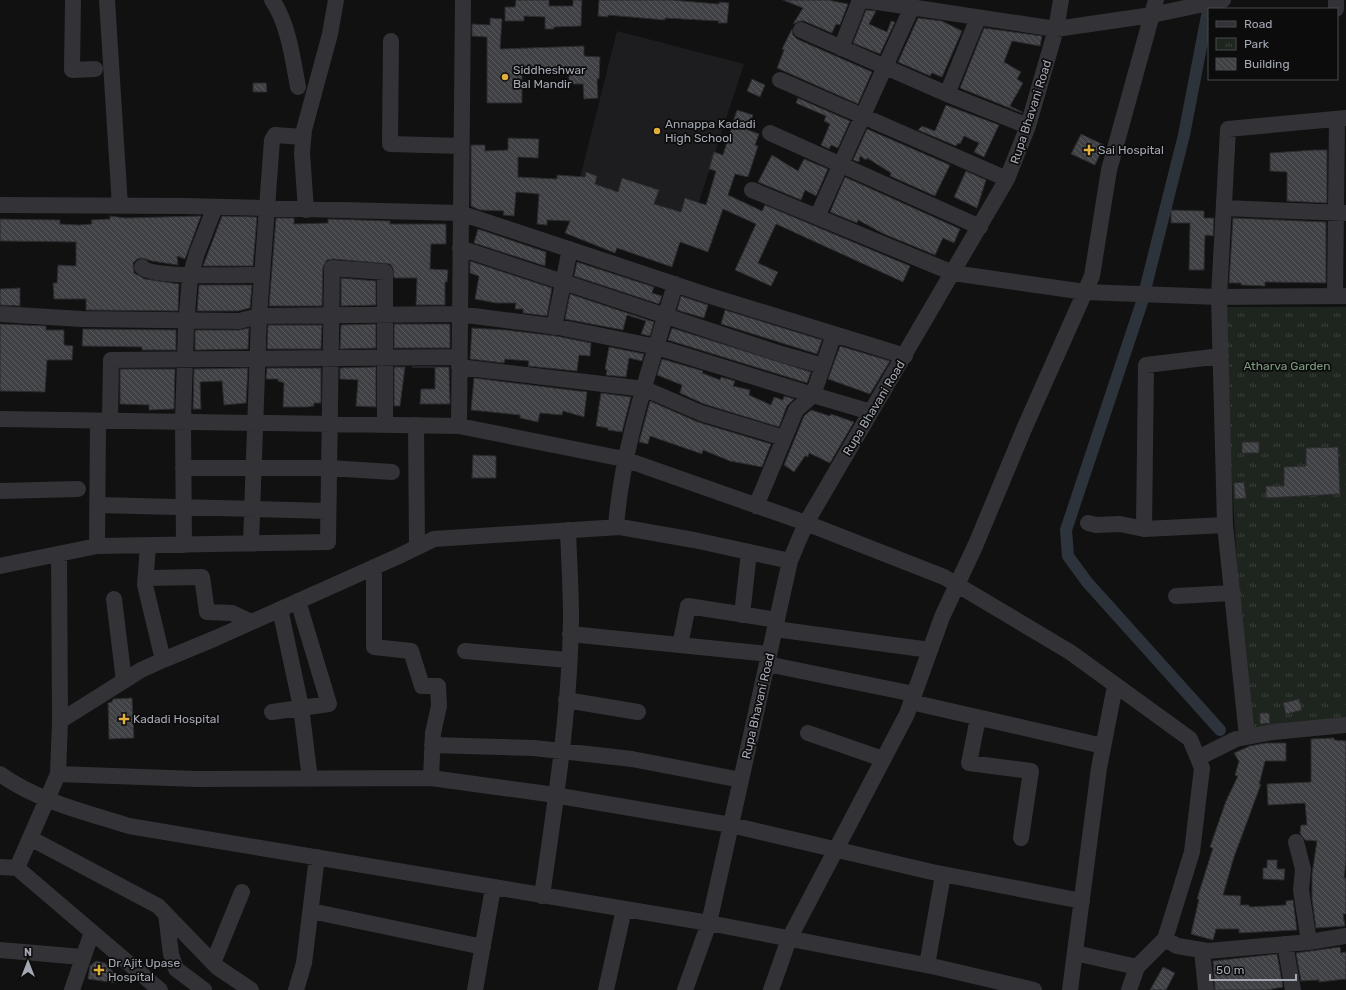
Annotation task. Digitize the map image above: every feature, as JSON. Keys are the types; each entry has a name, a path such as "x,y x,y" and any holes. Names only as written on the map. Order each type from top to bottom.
{"street":[{"path":"73,0 72,70 95,69"},
{"path":"107,0 120,206"},
{"path":"272,0 280,10 293,60 298,87"},
{"path":"306,210 302,153 304,137 330,34 336,0"},
{"path":"458,426 463,0"},
{"path":"841,48 860,0"},
{"path":"864,0 1056,29 1154,7 1200,5 1220,1"},
{"name":"Rupa Bhavani Road","path":"687,990 709,923 790,561 806,523 905,356 1007,179 1028,126 1056,29 1061,0"},
{"path":"771,990 789,939 883,759 913,698 956,585 976,544 1027,422 1092,276 1109,170 1154,7"},
{"path":"817,217 912,8"},
{"path":"947,94 978,18"},
{"path":"801,30 947,94 1028,126"},
{"path":"391,41 390,144 461,146"},
{"path":"780,80 1007,179"},
{"path":"752,190 953,273 1085,292 1220,297 1340,296 1342,118 1228,129 1220,297 1225,525 1247,737"},
{"path":"770,133 980,227"},
{"path":"252,543 257,423 259,316 272,140 275,136 304,137"},
{"path":"0,206 215,207 460,213 675,284 905,356"},
{"path":"184,545 183,422 187,320 191,274 197,253 215,207"},
{"path":"1224,208 1341,213"},
{"path":"460,248 778,353 823,366"},
{"path":"554,327 570,249"},
{"path":"142,267 146,271 166,274 262,275"},
{"path":"0,566 97,546 328,542 332,268 385,272 385,425"},
{"path":"616,527 618,496 624,459 675,284"},
{"path":"0,314 82,319 239,321 259,316 459,314 554,327 657,347 872,412"},
{"path":"756,506 796,410 813,395 834,334"},
{"path":"1144,529 1146,365 1221,356"},
{"path":"97,546 98,505 104,421 111,360 385,357 459,362 645,389 701,413 784,438"},
{"path":"0,419 458,426 624,459 806,523 944,577 1070,652 1190,739 1202,768 1192,852 1165,939 1137,967 1129,990"},
{"path":"416,425 417,547"},
{"path":"183,468 328,468 392,472"},
{"path":"0,491 78,489"},
{"path":"98,505 328,511"},
{"path":"1088,523 1096,525 1120,524 1144,529 1225,525"},
{"path":"60,721 163,660 434,539 616,527 694,540 790,561"},
{"path":"542,896 556,796 566,700 570,634 568,530"},
{"path":"148,546 145,585 163,660"},
{"path":"742,615 749,552"},
{"path":"17,868 58,774 60,721 59,554"},
{"path":"374,567 374,647 411,651 422,686 438,686 439,706 432,745 431,778"},
{"path":"146,578 202,577 207,612 232,613 251,622"},
{"path":"1176,596 1233,593"},
{"path":"114,599 124,682"},
{"path":"272,712 329,704 298,601"},
{"path":"680,645 688,606 742,615 776,625 930,650"},
{"path":"280,609 302,707 310,779"},
{"path":"570,634 680,645 768,659 913,698 978,718 1103,746"},
{"path":"465,651 568,660"},
{"path":"1070,990 1103,746 1115,686"},
{"path":"566,700 638,712"},
{"path":"978,718 969,763 1031,771 1021,838"},
{"path":"1198,758 1236,739 1273,732 1346,726"},
{"path":"808,733 883,759"},
{"path":"432,745 534,748 632,759 742,780"},
{"path":"0,774 47,799 129,826 709,923 927,965 1034,990"},
{"path":"58,774 197,779 431,778 556,796 731,825 943,875 1082,902"},
{"path":"30,838 158,906 214,963 251,990"},
{"path":"1296,842 1303,870 1301,890 1309,942"},
{"path":"296,990 304,963 317,858"},
{"path":"0,867 17,868 160,990"},
{"path":"927,965 943,875"},
{"path":"475,990 493,888"},
{"path":"214,963 242,892"},
{"path":"606,990 624,909"},
{"path":"311,911 483,947"},
{"path":"166,914 171,954 176,969 204,990"},
{"path":"72,990 82,957 92,932"},
{"path":"1165,939 1178,946 1208,951 1309,942 1346,936"},
{"path":"1285,944 1293,990"},
{"path":"0,950 82,957"},
{"path":"1202,950 1206,990"},
{"path":"1075,952 1137,967"}],"shaded area":[{"name":"Annappa Kadadi High School","path":"617,31 744,64 688,235 575,198"}],"green space":[{"name":"Atharva Garden","path":"1227,307 1346,307 1346,728 1247,737 1231,463"}],"building":[{"path":"516,0 549,0 549,6 573,6 573,0 582,0 581,26 554,27 554,29 545,29 545,17 524,16 524,21 505,21 505,7 515,7"},
{"path":"599,0 671,0 719,4 719,2 729,3 727,23 718,23 719,21 665,18 665,20 608,15 608,17 598,16"},
{"path":"783,0 828,0 848,4 840,25 836,24 832,33 804,21 793,24 803,8"},
{"path":"866,10 876,11 869,24 887,32 891,21 895,22 880,54 853,43"},
{"name":"Siddheshwar Bal Mandir","path":"490,18 502,19 500,49 584,46 584,56 600,57 599,79 597,79 598,98 584,99 583,84 569,84 569,67 522,70 522,103 487,103 487,37 472,36 472,24 490,25"},
{"path":"918,18 942,21 962,31 942,77 932,73 930,76 898,62"},
{"path":"984,28 1042,36 1040,46 1012,41 1004,62 1021,72 1017,79 1023,83 1010,106 1022,113 960,88"},
{"path":"792,29 793,35 797,39 872,72 858,104 777,68 784,50 782,49"},
{"path":"752,79 765,85 760,97 747,91"},
{"path":"253,83 266,83 267,92 253,92"},
{"path":"798,98 850,121 838,148 831,145 829,149 821,145 830,124 824,121 826,116 796,103"},
{"path":"946,105 999,125 984,157 974,152 979,143 964,136 960,144 958,143 956,146 918,130 922,126 935,131"},
{"path":"737,110 753,115 748,130 759,134 755,145 758,146 748,177 735,174 728,195 762,211 765,205 910,266 903,282 776,224 758,263 778,272 771,286 735,270 756,224 723,209 708,252 680,242 672,267 617,248 615,253 565,233 570,221 547,220 547,225 537,224 539,194 516,192 514,216 503,215 504,211 480,210 471,206 471,145 485,145 485,151 508,150 508,138 539,139 538,158 518,157 518,177 557,179 557,175 585,177 586,172 597,176 595,184 618,192 622,178 659,190 654,204 681,212 685,198 706,205 716,171 709,169 714,152 723,155"},
{"path":"867,129 950,165 935,196 890,176 891,173 867,158 866,160 860,156 859,162 853,160"},
{"path":"1081,134 1104,145 1095,165 1071,154"},
{"path":"1327,150 1327,203 1287,201 1287,172 1270,171 1270,153"},
{"path":"772,155 798,171 804,159 828,169 816,196 805,190 801,200 758,182"},
{"path":"966,171 986,180 977,208 954,197"},
{"path":"845,177 960,229 954,243 943,238 935,255 884,234 858,220 857,223 830,212"},
{"path":"1171,210 1204,211 1204,218 1214,218 1213,236 1205,235 1204,270 1189,270 1190,223 1171,223"},
{"path":"110,216 125,218 201,216 185,259 177,256 178,265 142,258 137,259 133,263 134,273 145,279 179,284 178,311 86,310 86,299 54,299 53,283 57,283 58,265 76,266 76,242 0,241 0,219 60,220 60,224 79,225 92,224 91,220 110,219"},
{"path":"222,216 257,217 253,266 203,266"},
{"path":"276,218 294,218 294,224 328,223 328,219 390,221 390,224 446,224 446,244 431,244 430,269 448,270 447,282 445,282 445,305 416,305 417,278 394,278 393,268 390,264 333,259 327,260 323,267 322,306 269,306"},
{"path":"1233,218 1326,222 1326,283 1265,282 1265,286 1229,283"},
{"path":"478,229 546,252 545,266 474,243"},
{"path":"470,261 552,288 547,316 523,313 523,309 515,309 516,303 496,303 475,299 479,276 470,273"},
{"path":"577,262 654,287 652,293 662,296 659,304 574,276"},
{"path":"341,278 376,281 376,305 341,306"},
{"path":"199,285 252,285 250,308 238,311 197,311"},
{"path":"20,288 20,306 0,305 0,289"},
{"path":"570,294 654,322 650,336 641,334 646,321 627,315 623,330 565,319"},
{"path":"681,296 708,305 704,318 677,310"},
{"path":"725,310 822,340 817,354 721,324"},
{"path":"0,324 46,326 46,330 64,330 64,345 73,346 72,360 47,360 45,392 0,391"},
{"path":"376,324 376,348 340,349 341,325"},
{"path":"394,324 450,324 450,348 394,348"},
{"path":"268,325 322,325 321,349 267,349"},
{"path":"249,328 248,349 195,350 195,330 239,330"},
{"path":"472,328 506,330 556,336 591,343 590,356 579,355 577,371 528,366 529,361 505,359 504,363 470,359"},
{"path":"672,328 811,372 807,383 668,340"},
{"path":"83,329 176,330 176,350 142,350 142,347 82,346"},
{"path":"840,346 890,361 870,394 828,379"},
{"path":"609,347 644,354 642,361 629,358 626,377 606,375 607,370 605,369"},
{"path":"662,359 703,371 702,373 720,380 721,377 735,381 733,386 750,390 749,395 771,405 774,397 783,400 784,396 794,399 787,406 779,427 704,404 680,393 682,385 657,375"},
{"path":"376,367 376,407 356,406 358,380 340,379 340,368"},
{"path":"394,367 405,367 400,406 394,406"},
{"path":"435,367 449,367 450,404 420,404 421,389 435,389"},
{"path":"248,368 246,403 224,405 222,381 200,382 201,409 193,409 194,369"},
{"path":"267,368 321,368 321,403 314,403 314,406 308,407 283,407 284,383 278,381 278,379 266,379"},
{"path":"120,369 175,369 174,409 149,410 149,405 120,404"},
{"path":"474,378 587,392 584,417 563,411 562,415 540,413 538,422 520,418 520,415 471,410"},
{"path":"601,393 631,397 622,432 596,426"},
{"path":"650,401 698,422 771,444 762,467 730,461 703,450 702,454 650,436 648,444 639,442"},
{"path":"811,410 830,416 831,414 854,422 830,463 809,453 808,457 805,456 794,472 784,465 804,416"},
{"path":"1242,442 1259,442 1259,453 1242,453"},
{"path":"1338,447 1340,494 1266,498 1266,486 1284,486 1284,467 1306,466 1306,448"},
{"path":"473,455 496,456 496,478 472,478"},
{"path":"1244,482 1246,498 1235,499 1234,483"},
{"path":"132,698 134,738 109,739 108,703 112,702 113,699"},
{"path":"1299,699 1302,710 1286,714 1283,703"},
{"path":"1260,713 1269,713 1270,723 1260,724"},
{"path":"1334,738 1334,740 1346,741 1346,861 1344,878 1346,878 1346,914 1343,914 1345,926 1316,928 1312,899 1312,874 1317,841 1305,840 1300,833 1301,825 1307,825 1305,803 1268,805 1267,784 1311,782 1311,739"},
{"path":"1266,743 1286,743 1286,761 1265,761 1259,785 1261,784 1234,857 1223,895 1241,896 1240,905 1249,905 1249,907 1286,905 1286,901 1293,900 1297,930 1239,933 1239,929 1216,929 1213,940 1191,934 1199,899 1197,899 1213,848 1210,847 1226,801 1238,776 1235,775 1239,761 1234,753 1250,746"},
{"path":"1267,860 1277,860 1277,869 1285,869 1284,880 1263,879 1263,868 1267,868"},
{"path":"1340,947 1341,953 1346,952 1346,979 1319,982 1319,980 1301,981 1296,953"},
{"path":"1277,954 1283,987 1267,990 1215,990 1213,961"},
{"path":"96,961 105,963 117,976 116,983 88,979 90,966"},
{"path":"1163,967 1175,973 1166,990 1150,990"}],"waterway":[{"path":"1208,8 1210,0"},
{"path":"1208,10 1184,135 1142,302 1066,530 1068,556 1087,582 1220,730"}],"place":[{"name":"Siddheshwar Bal Mandir","path":"505,77"},
{"name":"Annappa Kadadi High School","path":"657,131"},
{"name":"Sai Hospital","path":"1089,150"},
{"name":"Kadadi Hospital","path":"124,719"},
{"name":"Dr Ajit Upase Hospital","path":"99,970"}]}
